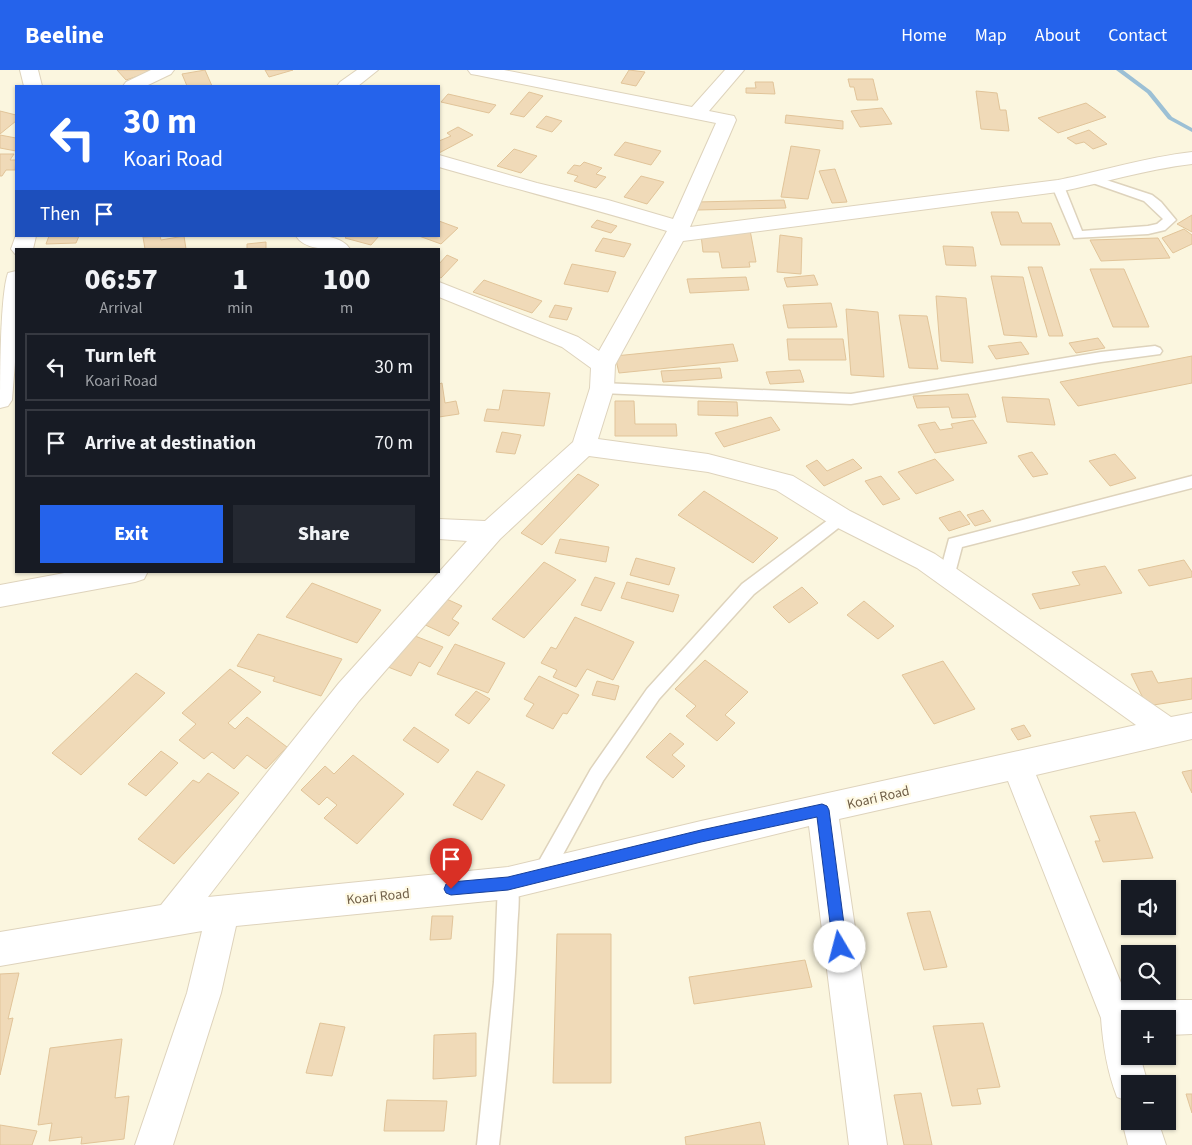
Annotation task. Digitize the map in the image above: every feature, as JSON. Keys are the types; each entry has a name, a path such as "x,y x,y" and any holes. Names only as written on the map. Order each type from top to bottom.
{"street":[{"path":"29,70 34,85"},
{"path":"134,85 165,70"},
{"path":"347,85 369,70"},
{"path":"171,919 349,692 491,532 584,446 602,388 603,365 677,231 727,120 477,70"},
{"path":"696,114 735,70"},
{"path":"440,161 532,188 601,204 677,231 1058,186 1091,180 1157,162 1192,158"},
{"path":"309,237 337,248"},
{"path":"0,400 3,338 15,283"},
{"path":"440,289 570,342 603,365"},
{"path":"584,446 708,463 784,483 841,518 926,562 1179,728"},
{"path":"440,529 491,532"},
{"path":"0,596 124,573"},
{"name":"Koari Road","path":"0,949 223,911 508,883 701,836 1179,728"},
{"path":"1016,764 1118,1018 1122,1054 1128,1075"},
{"path":"822,810 868,1145"},
{"path":"154,1145 204,993 223,911"},
{"path":"1118,1018 1192,1016"},
{"path":"1142,1130 1146,1145"}],"lane":[{"path":"1058,186 1078,235 1148,230 1161,227 1170,220 1148,198 1123,189 1103,186 1091,180"},
{"path":"602,388 851,399 1101,357 1155,351"},
{"path":"947,576 955,542 1192,482"},
{"path":"541,876 597,775 653,694 748,589 841,518"},
{"path":"488,1145 508,937 508,883"}],"building":[{"path":"117,70 152,70 153,71 126,80"},
{"path":"205,70 212,85 187,85 182,74"},
{"path":"265,70 293,70 269,77"},
{"path":"629,70 645,72 636,86 621,83"},
{"path":"848,79 873,79 878,100 857,100 854,87 850,87"},
{"path":"755,82 773,82 775,94 746,93 746,88 756,88"},
{"path":"976,91 997,93 1000,110 1006,110 1009,131 981,129"},
{"path":"529,92 543,96 524,117 510,114"},
{"path":"448,94 496,105 489,113 441,102"},
{"path":"1086,103 1106,117 1058,133 1038,118"},
{"path":"882,108 892,124 860,127 851,111"},
{"path":"0,111 15,115 15,122 0,134"},
{"path":"786,115 843,121 843,129 785,123"},
{"path":"546,116 562,121 552,132 536,127"},
{"path":"458,127 473,135 440,152 440,141 451,136 447,133"},
{"path":"1089,130 1107,144 1093,149 1084,142 1076,144 1067,138"},
{"path":"0,135 15,138 15,151 0,148"},
{"path":"625,142 661,151 651,165 614,155"},
{"path":"791,146 820,150 808,199 781,197"},
{"path":"514,149 537,156 521,173 497,166"},
{"path":"0,154 14,154 10,160 15,160 15,170 6,170 0,176"},
{"path":"584,162 602,168 596,174 606,177 596,188 574,181 578,176 567,173 574,165 580,166"},
{"path":"835,169 847,202 832,203 819,171"},
{"path":"641,176 664,182 647,204 624,197"},
{"path":"784,200 786,208 698,210 696,202"},
{"path":"991,212 1018,212 1022,223 1051,223 1060,245 1001,245"},
{"path":"1192,215 1192,232 1177,224"},
{"path":"597,220 617,226 611,233 591,227"},
{"path":"440,221 458,228 441,244 422,237 440,237"},
{"path":"1184,229 1192,235 1192,244 1173,253 1162,238"},
{"path":"750,230 756,262 749,262 750,267 722,268 719,252 703,252 701,235"},
{"path":"780,235 802,238 801,274 777,272"},
{"path":"49,237 79,237 76,243 46,244"},
{"path":"143,237 160,237 161,240 184,237 186,248 145,248"},
{"path":"346,237 378,237 371,245"},
{"path":"603,238 631,244 624,257 595,251"},
{"path":"1158,238 1170,258 1101,261 1090,240"},
{"path":"266,242 266,248 247,248 247,244"},
{"path":"943,246 973,247 976,266 946,265"},
{"path":"447,255 458,260 441,278 440,263"},
{"path":"572,264 616,272 608,292 564,284"},
{"path":"1028,267 1042,267 1063,336 1049,336"},
{"path":"1090,269 1124,269 1149,327 1113,327"},
{"path":"814,275 818,285 787,287 784,278"},
{"path":"991,276 1023,277 1037,337 1004,335"},
{"path":"746,277 749,290 690,293 687,279"},
{"path":"484,280 542,301 532,313 473,292"},
{"path":"936,296 966,298 973,363 941,361"},
{"path":"831,303 837,327 788,328 783,305"},
{"path":"555,305 572,308 567,320 549,317"},
{"path":"846,309 878,312 884,377 851,375"},
{"path":"899,315 927,316 938,369 909,368"},
{"path":"1098,338 1105,348 1076,353 1069,343"},
{"path":"787,339 843,339 846,360 789,360"},
{"path":"1021,342 1029,354 996,359 988,346"},
{"path":"733,344 738,361 619,373 615,356"},
{"path":"1192,356 1192,383 1078,406 1060,382"},
{"path":"720,368 722,378 663,382 661,371"},
{"path":"800,370 804,382 770,384 766,372"},
{"path":"442,383 445,403 456,401 459,414 440,417 440,384"},
{"path":"503,390 550,393 544,426 484,421 487,409 499,410"},
{"path":"968,394 976,417 952,418 949,407 917,408 913,396"},
{"path":"1002,397 1049,399 1055,425 1007,422"},
{"path":"615,401 634,401 635,424 676,424 677,436 615,436"},
{"path":"698,401 737,402 738,416 698,415"},
{"path":"771,417 780,430 724,447 715,433"},
{"path":"973,420 987,443 935,453 918,425 935,422 940,430 953,428 951,424"},
{"path":"502,432 521,435 515,454 496,452"},
{"path":"1032,452 1048,474 1033,477 1018,456"},
{"path":"1115,454 1136,478 1110,486 1089,461"},
{"path":"853,459 862,468 824,486 806,466 817,460 827,471"},
{"path":"935,459 954,480 916,494 898,472"},
{"path":"578,474 599,485 542,545 521,533"},
{"path":"881,476 900,499 883,505 865,481"},
{"path":"704,491 778,538 753,563 678,515"},
{"path":"983,510 991,521 975,526 967,515"},
{"path":"960,511 970,524 949,531 939,518"},
{"path":"560,539 609,547 606,562 555,553"},
{"path":"636,558 675,568 669,585 630,575"},
{"path":"1184,560 1192,572 1192,577 1149,586 1138,570"},
{"path":"544,562 576,580 524,638 492,619"},
{"path":"1105,566 1122,593 1040,609 1032,594 1080,585 1072,572"},
{"path":"595,577 615,583 601,611 581,605"},
{"path":"627,582 679,595 673,612 621,598"},
{"path":"312,583 381,610 357,643 286,617"},
{"path":"802,587 818,603 789,623 773,607"},
{"path":"440,596 462,606 452,619 459,623 449,636 419,622"},
{"path":"864,601 894,626 878,639 847,615"},
{"path":"575,617 634,642 613,680 587,669 576,687 553,677 557,670 541,663 551,647 556,649"},
{"path":"258,634 342,659 321,696 273,681 275,677 237,666"},
{"path":"410,634 443,647 430,667 419,662 411,676 388,667"},
{"path":"455,644 505,663 488,693 437,674"},
{"path":"705,660 748,692 725,715 735,723 717,741 686,716 696,706 675,689"},
{"path":"943,661 975,709 934,724 902,675"},
{"path":"230,669 261,692 228,723 235,729 247,717 287,747 266,769 247,755 234,769 212,752 204,759 179,740 196,724 182,713"},
{"path":"1152,671 1158,683 1192,678 1192,699 1147,706 1131,674"},
{"path":"136,673 165,693 81,775 52,753"},
{"path":"539,676 579,695 567,714 563,713 553,729 526,716 534,704 524,699"},
{"path":"597,681 619,686 615,700 592,695"},
{"path":"476,691 490,699 469,724 455,715"},
{"path":"1024,725 1031,736 1018,740 1011,729"},
{"path":"414,727 449,750 438,763 403,740"},
{"path":"670,733 684,744 672,755 685,766 673,778 646,757"},
{"path":"161,751 178,763 146,796 128,784"},
{"path":"353,755 404,794 357,844 324,818 337,805 327,797 319,805 301,790 325,766 334,774"},
{"path":"1192,770 1192,793 1182,772"},
{"path":"477,771 505,785 482,820 453,805"},
{"path":"208,773 239,793 174,864 138,839 193,780 199,783"},
{"path":"1135,812 1153,858 1103,862 1095,841 1100,841 1090,816"},
{"path":"930,911 947,967 924,970 907,913"},
{"path":"432,916 453,916 451,939 430,940"},
{"path":"557,934 611,934 611,1083 553,1083"},
{"path":"805,960 812,987 694,1004 689,977"},
{"path":"19,973 8,1019 13,1018 0,1075 0,974"},
{"path":"320,1023 345,1027 332,1076 306,1073"},
{"path":"983,1023 1000,1087 977,1089 981,1104 952,1106 933,1026"},
{"path":"476,1033 476,1076 433,1079 434,1035"},
{"path":"122,1039 115,1098 129,1096 124,1139 81,1144 82,1137 49,1141 52,1123 38,1125 50,1048"},
{"path":"921,1093 932,1145 904,1145 894,1095"},
{"path":"1186,1094 1192,1094 1192,1113"},
{"path":"387,1100 447,1101 444,1131 384,1131"},
{"path":"760,1122 765,1145 686,1145 685,1137"},
{"path":"0,1125 37,1131 32,1145 0,1145"}],"waterway":[{"path":"1119,70 1149,92 1170,118 1192,130"}],"route":[{"path":"451,889 508,883 541,876 701,836 822,810 840,947"}]}
